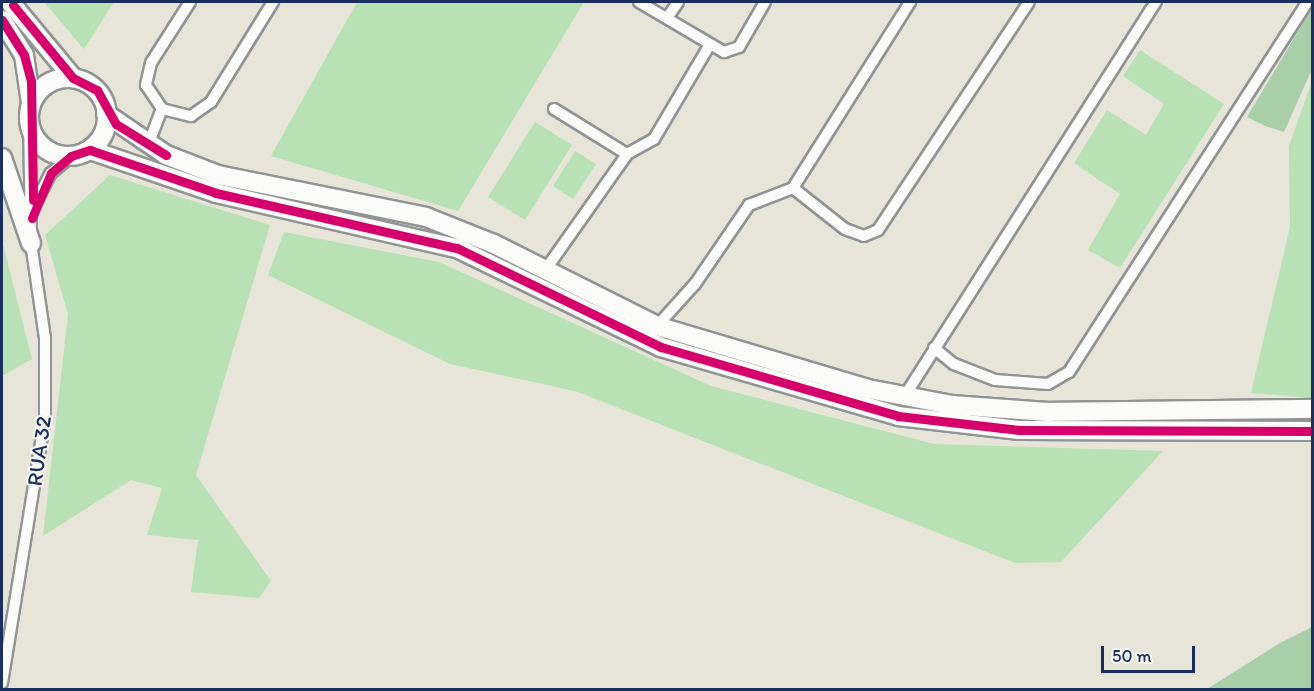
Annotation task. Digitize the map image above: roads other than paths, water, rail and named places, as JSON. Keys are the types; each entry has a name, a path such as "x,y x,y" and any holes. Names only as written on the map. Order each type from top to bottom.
{"main road":[{"path":"2,20 26,61 30,111 46,150 71,156 90,150 104,132 106,114 96,90 73,78 10,2"},
{"path":"30,111 48,83 73,78"},
{"path":"106,114 148,145 218,175 426,217 546,269 657,326 904,397 1048,412 1312,410"},
{"path":"90,150 216,193 457,248 661,346 898,416 1019,430 1312,431"},
{"path":"2,158 31,243"}],"street":[{"path":"190,2 146,76 149,93 162,109 191,116 202,112 273,2"},
{"path":"639,2 709,46 724,52 739,47 765,2"},
{"path":"667,18 678,2"},
{"path":"657,326 695,284 749,205 793,188 910,2"},
{"path":"793,188 844,229 864,236 878,230 1029,2"},
{"path":"904,397 1156,2"},
{"path":"934,348 954,364 994,380 1048,384 1069,372 1307,2"},
{"path":"546,269 627,154 654,139 709,46"},
{"path":"148,145 162,109"},
{"path":"554,109 627,154"},
{"name":"RUA 32","path":"2,682 45,417 45,338 31,243 30,111"},
{"name":"RUA 32","path":"32,218 39,190 71,156"}]}
